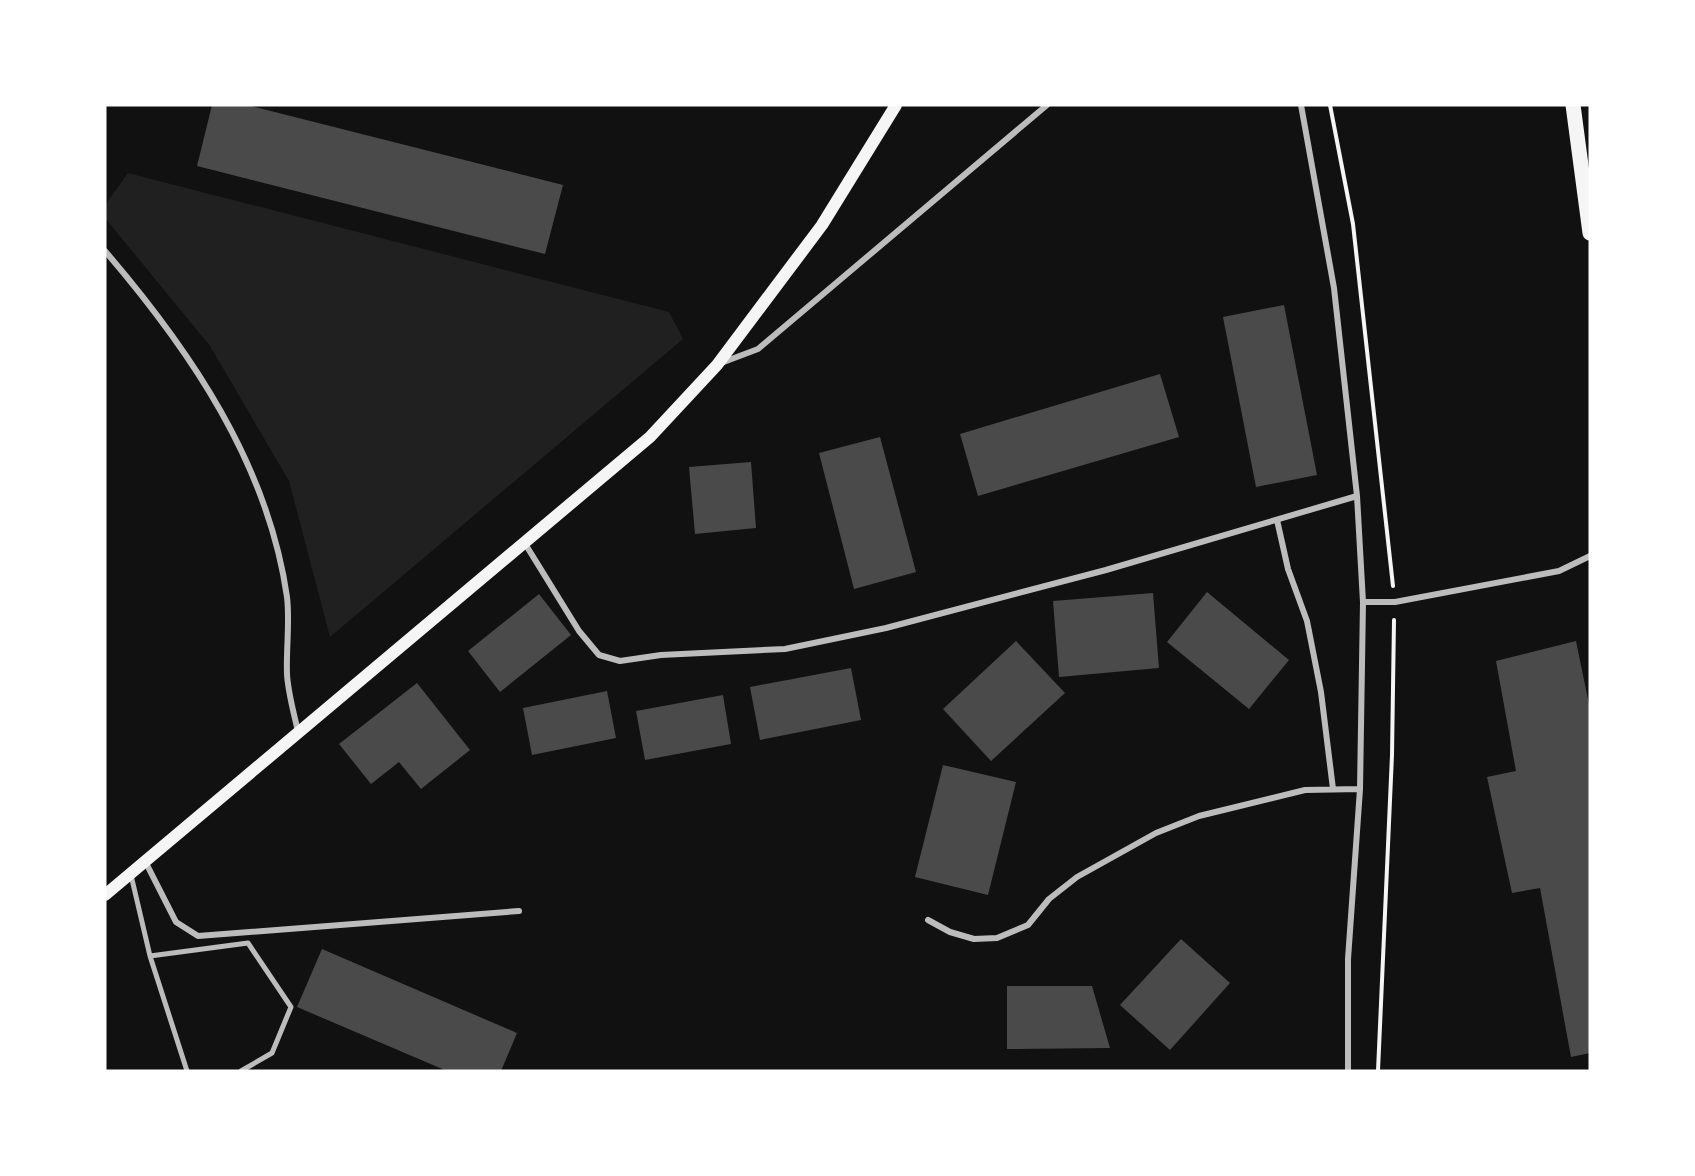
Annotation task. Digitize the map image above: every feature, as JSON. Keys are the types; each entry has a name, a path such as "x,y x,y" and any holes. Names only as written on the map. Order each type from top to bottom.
{"main road":[{"path":"105,895 650,437 717,365 822,225 896,105"},
{"path":"1573,105 1590,233"}],"street":[{"path":"717,365 758,349 1047,105"},
{"path":"1301,105 1334,288 1357,496 1363,602 1360,789 1348,959 1348,1071"},
{"path":"105,251 153,307 235,434 264,499 287,598 287,676 298,732"},
{"path":"524,542 579,631 599,656 620,661 661,655 786,649 864,633 1106,570 1357,496"},
{"path":"1277,520 1288,569 1307,621 1321,692 1333,789"},
{"path":"1363,602 1395,602 1559,571 1590,556"},
{"path":"928,920 950,932 974,939 997,938 1028,924 1049,899 1077,877 1156,833 1199,816 1305,790 1360,789"},
{"path":"145,861 176,922 198,936 519,912"},
{"path":"130,873 150,956 187,1071"},
{"path":"150,956 248,944 291,1007 272,1053 240,1071"}],"shaded area":[{"path":"128,173 669,312 683,339 330,637 289,481 210,346 105,218 105,205"}],"building":[{"path":"212,105 247,105 563,185 545,254 197,166"},
{"path":"1284,305 1317,475 1256,487 1223,317"},
{"path":"1160,374 1179,437 978,496 960,434"},
{"path":"880,437 916,572 854,589 819,453"},
{"path":"751,462 756,528 695,534 689,467"},
{"path":"1207,592 1289,660 1249,709 1167,642"},
{"path":"1153,593 1159,668 1059,677 1053,601"},
{"path":"539,594 571,635 500,692 468,651"},
{"path":"1016,641 1065,693 991,761 943,709"},
{"path":"1576,641 1590,709 1590,1053 1571,1057 1540,888 1512,893 1487,777 1516,771 1496,661"},
{"path":"851,668 861,720 760,740 750,687"},
{"path":"417,683 470,750 421,789 399,762 371,784 339,744"},
{"path":"607,691 616,738 532,755 523,708"},
{"path":"723,695 731,744 645,760 636,711"},
{"path":"943,765 1016,782 988,895 915,877"},
{"path":"1181,939 1230,983 1170,1050 1120,1005"},
{"path":"322,949 517,1033 501,1071 447,1071 297,1007"},
{"path":"1007,986 1092,986 1110,1048 1007,1049"}]}
